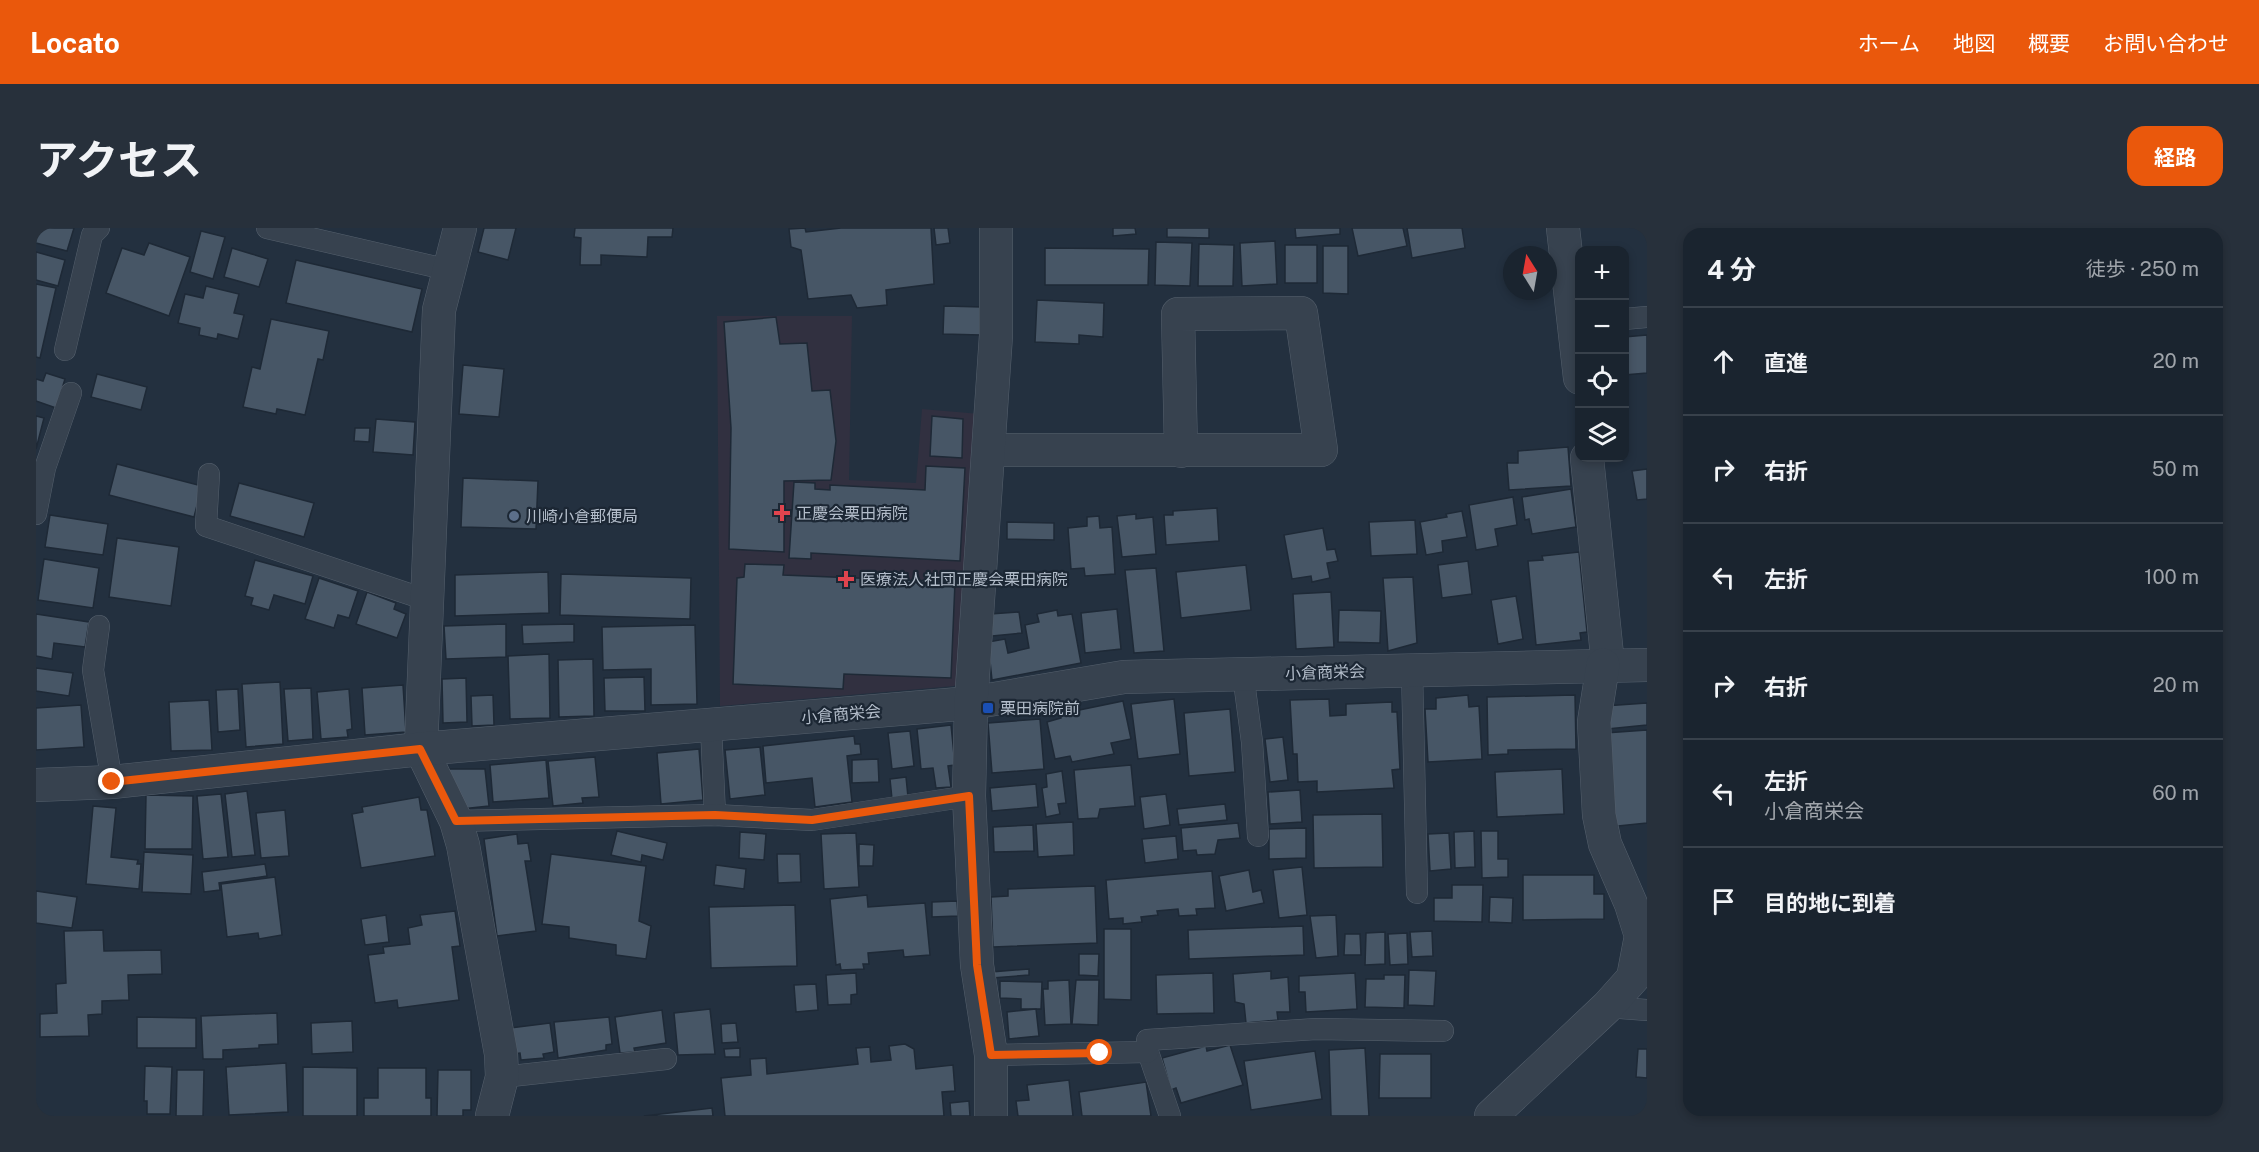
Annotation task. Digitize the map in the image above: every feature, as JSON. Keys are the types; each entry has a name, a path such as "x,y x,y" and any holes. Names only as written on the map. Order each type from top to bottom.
{"street":[{"path":"460,228 440,310 420,749 456,821 501,1054 502,1077 492,1116"},
{"path":"991,1116 991,1055 977,965 969,796 971,703 996,335 996,228"},
{"path":"1563,228 1575,312"},
{"path":"989,450 1181,451 1322,450 1301,313 1178,314 1181,451"},
{"path":"1491,1116 1607,1007 1633,978 1641,936 1631,904 1605,844 1599,815 1594,722 1605,665 1587,462"},
{"name":"小倉商栄会","path":"37,791 420,749 971,703 1124,677 1647,665"}],"lane":[{"path":"65,350 92,235 99,228"},
{"path":"267,228 449,270"},
{"path":"1629,319 1647,317"},
{"path":"36,514 45,468 71,393"},
{"path":"209,474 206,526 427,600"},
{"path":"99,626 93,670 112,782"},
{"path":"1412,670 1417,893"},
{"path":"1243,674 1252,742 1258,836"},
{"path":"711,726 715,815"},
{"path":"456,821 715,815 812,820 969,796"},
{"path":"1607,1007 1647,1010"},
{"path":"1170,1116 1148,1052 1147,1040 1316,1029 1443,1031"},
{"path":"991,1055 1148,1052"},
{"path":"502,1077 666,1059"}],"shaded area":[{"name":"医療法人社団正慶会栗田病院","path":"717,316 852,316 849,480 916,483 922,409 980,414 968,675 954,686 720,706"}],"building":[{"path":"36,228 74,228 67,251 36,243"},
{"path":"484,228 516,228 508,260 478,252"},
{"path":"575,228 673,228 672,237 648,237 647,257 601,255 601,265 580,265 581,238 574,237"},
{"path":"805,228 806,232 841,228 931,228 934,284 886,290 887,305 857,308 851,295 808,299 801,250 791,247 789,229"},
{"path":"934,228 948,228 950,243 936,245"},
{"path":"1113,228 1135,228 1136,234 1113,236"},
{"path":"1167,228 1209,228 1209,238 1167,237"},
{"path":"1295,228 1340,228 1340,234 1296,238"},
{"path":"1352,228 1403,228 1407,246 1358,256"},
{"path":"1407,228 1462,228 1465,248 1412,258"},
{"path":"201,231 225,237 213,279 190,272"},
{"path":"1275,241 1277,284 1242,286 1240,243"},
{"path":"1156,242 1192,243 1190,286 1155,285"},
{"path":"149,243 190,257 169,316 106,293 122,248 144,255"},
{"path":"1199,244 1234,245 1233,286 1198,286"},
{"path":"1285,245 1317,245 1317,283 1285,283"},
{"path":"1323,246 1348,246 1348,294 1323,293"},
{"path":"232,248 268,259 259,287 224,277"},
{"path":"1045,248 1149,249 1148,285 1045,285"},
{"path":"36,252 65,260 58,286 36,280"},
{"path":"296,260 422,289 412,332 286,303"},
{"path":"36,284 56,288 40,358 36,357"},
{"path":"206,286 239,294 234,313 244,315 238,339 218,334 217,339 199,335 200,328 178,323 185,294 203,298"},
{"path":"1037,300 1104,303 1103,337 1079,335 1079,344 1035,342"},
{"path":"944,306 982,307 981,335 943,334"},
{"path":"776,317 780,344 807,343 812,391 830,390 836,441 831,480 784,481 784,552 729,549 731,428 724,322"},
{"path":"271,319 329,331 323,360 318,359 305,415 277,409 276,414 243,407 252,367 260,369"},
{"path":"1647,335 1647,373 1629,375 1629,337"},
{"path":"463,365 504,369 499,417 459,414"},
{"path":"46,373 65,379 56,408 36,401 36,379 43,381"},
{"path":"97,374 147,387 141,410 91,397"},
{"path":"36,416 44,418 36,449"},
{"path":"932,416 963,419 962,458 930,456"},
{"path":"376,419 415,422 413,455 373,452"},
{"path":"355,428 370,428 369,442 354,441"},
{"path":"1568,447 1571,486 1509,490 1507,463 1518,463 1518,451"},
{"path":"117,464 202,486 194,517 109,495"},
{"path":"926,466 965,468 960,561 811,553 811,559 789,558 794,482 815,483 815,489 830,490 830,485 925,490"},
{"path":"1647,469 1647,499 1637,500 1632,471"},
{"path":"463,478 538,481 536,529 461,527"},
{"path":"239,483 314,503 304,537 230,516"},
{"path":"1571,489 1576,527 1532,534 1529,519 1525,520 1522,497"},
{"path":"1513,497 1517,525 1495,529 1498,546 1476,550 1469,505"},
{"path":"1217,508 1219,541 1166,545 1164,515 1173,515 1173,511"},
{"path":"1462,511 1467,537 1442,541 1443,552 1426,555 1420,522 1447,517 1446,514"},
{"path":"1136,514 1136,519 1153,517 1156,554 1122,557 1117,516"},
{"path":"50,515 108,524 103,555 45,547"},
{"path":"1099,516 1100,528 1112,527 1115,574 1085,576 1084,568 1071,569 1068,528 1087,526 1087,517"},
{"path":"1415,520 1417,554 1371,556 1369,522"},
{"path":"1007,522 1054,523 1054,540 1007,539"},
{"path":"1323,528 1327,550 1335,549 1338,561 1327,563 1330,578 1312,582 1311,576 1292,579 1284,535"},
{"path":"117,538 179,547 171,606 109,597"},
{"path":"1579,552 1587,632 1580,633 1581,640 1536,645 1528,561 1543,560 1542,556"},
{"path":"44,559 99,568 93,608 38,600"},
{"path":"255,560 313,576 305,604 274,595 269,610 251,605 253,598 245,596"},
{"path":"1468,561 1472,594 1442,598 1438,565"},
{"path":"745,564 784,565 783,575 955,582 951,678 844,674 843,689 733,684 737,578 744,577"},
{"path":"1246,565 1251,610 1181,618 1176,572"},
{"path":"1156,568 1164,651 1134,653 1125,570"},
{"path":"548,572 549,613 455,616 455,575"},
{"path":"1054,573 1055,586 1027,587 1027,575"},
{"path":"561,574 691,578 690,619 560,615"},
{"path":"1413,577 1417,643 1388,651 1383,578"},
{"path":"319,578 358,591 349,618 338,615 334,628 305,619"},
{"path":"367,592 396,603 394,609 406,614 397,638 356,624"},
{"path":"1331,592 1334,647 1296,649 1293,594"},
{"path":"1516,596 1523,639 1498,644 1491,600"},
{"path":"1117,609 1121,649 1085,653 1081,613"},
{"path":"1057,610 1058,616 1072,614 1081,663 992,680 988,642 1005,639 1008,653 1029,648 1025,625 1039,622 1037,614"},
{"path":"1339,610 1381,611 1380,643 1338,642"},
{"path":"1019,612 1022,633 992,636 990,614"},
{"path":"36,614 89,622 85,647 54,643 52,659 36,656"},
{"path":"506,624 506,657 446,659 444,626"},
{"path":"574,624 574,642 523,644 522,625"},
{"path":"695,625 697,704 651,705 651,669 603,670 602,627"},
{"path":"549,654 550,718 510,719 508,656"},
{"path":"593,659 594,716 559,717 558,660"},
{"path":"36,668 73,673 69,696 36,691"},
{"path":"644,677 645,711 605,711 604,678"},
{"path":"466,678 467,722 443,723 442,679"},
{"path":"280,682 283,744 246,747 242,684"},
{"path":"403,685 406,732 365,735 362,688"},
{"path":"311,688 313,739 288,741 284,689"},
{"path":"238,689 240,730 218,732 216,690"},
{"path":"349,689 352,729 347,730 348,737 321,739 317,692"},
{"path":"493,695 494,725 472,726 471,696"},
{"path":"1468,695 1469,707 1479,706 1482,759 1428,762 1425,709 1436,709 1436,698"},
{"path":"1575,695 1576,749 1508,750 1508,754 1488,755 1487,697"},
{"path":"1174,699 1180,754 1138,759 1131,704"},
{"path":"1329,699 1330,716 1346,715 1346,704 1392,702 1392,712 1397,712 1400,769 1392,770 1394,788 1317,792 1317,781 1298,782 1297,754 1293,754 1290,700"},
{"path":"209,700 212,750 171,751 169,702"},
{"path":"1123,701 1131,739 1111,743 1114,754 1072,762 1070,756 1055,759 1047,722 1061,718 1060,714"},
{"path":"1647,703 1647,725 1607,729 1604,706"},
{"path":"81,705 84,747 36,750 36,708"},
{"path":"1230,709 1235,772 1189,776 1184,713"},
{"path":"1040,719 1044,769 992,773 988,723"},
{"path":"951,725 955,765 948,766 951,787 936,788 933,768 921,769 917,729"},
{"path":"1647,730 1647,823 1618,826 1613,820 1605,733"},
{"path":"910,731 914,766 892,769 888,733"},
{"path":"854,736 855,744 860,744 861,754 847,756 852,802 815,807 812,778 766,783 763,746"},
{"path":"1283,737 1288,780 1270,782 1265,739"},
{"path":"760,747 765,795 730,799 725,750"},
{"path":"699,749 703,800 661,804 657,753"},
{"path":"595,757 599,797 582,798 583,803 553,806 548,761"},
{"path":"878,759 879,782 852,783 852,760"},
{"path":"546,760 549,798 493,802 490,765"},
{"path":"1131,765 1135,806 1100,809 1098,818 1078,819 1074,770"},
{"path":"437,769 485,769 489,806 461,809"},
{"path":"1562,769 1564,814 1497,817 1495,772"},
{"path":"1062,771 1066,803 1058,804 1060,814 1046,817 1042,788 1047,787 1046,774"},
{"path":"906,777 908,797 892,799 890,779"},
{"path":"1036,784 1038,807 992,811 990,788"},
{"path":"1300,790 1302,822 1270,824 1268,792"},
{"path":"247,791 255,855 232,857 225,794"},
{"path":"221,794 228,857 203,859 197,796"},
{"path":"1166,794 1170,825 1144,829 1140,797"},
{"path":"146,795 193,796 192,849 145,849"},
{"path":"419,797 421,810 427,810 435,856 361,868 352,814 363,812 362,807"},
{"path":"1225,804 1227,820 1179,825 1177,809"},
{"path":"93,806 116,808 111,857 138,860 137,864 141,864 139,889 86,884"},
{"path":"285,810 289,856 261,858 256,813"},
{"path":"1382,814 1383,867 1314,868 1313,815"},
{"path":"1073,822 1074,855 1038,857 1036,824"},
{"path":"1238,823 1240,838 1218,840 1215,854 1197,855 1196,850 1183,851 1181,828"},
{"path":"1033,825 1034,851 994,852 993,827"},
{"path":"1306,828 1306,858 1269,859 1269,829"},
{"path":"617,831 667,843 663,860 642,855 641,862 611,855"},
{"path":"1474,831 1475,867 1455,868 1454,832"},
{"path":"1481,831 1498,831 1498,859 1508,859 1508,877 1482,878"},
{"path":"740,832 766,834 764,860 739,858"},
{"path":"856,833 859,887 824,889 821,834"},
{"path":"1449,833 1451,869 1430,871 1428,834"},
{"path":"517,834 518,844 528,843 531,861 525,861 536,931 497,936 484,839"},
{"path":"1176,836 1178,859 1145,863 1142,839"},
{"path":"859,844 874,845 873,866 859,866"},
{"path":"144,852 193,855 191,894 142,892"},
{"path":"551,854 646,866 639,921 651,926 646,959 616,955 616,945 569,938 569,927 542,924"},
{"path":"777,854 800,854 801,882 778,883"},
{"path":"265,864 267,876 219,883 220,890 204,892 202,872"},
{"path":"716,865 746,869 744,889 714,885"},
{"path":"1302,867 1307,915 1279,918 1273,870"},
{"path":"1249,870 1253,892 1261,890 1264,903 1226,911 1219,876"},
{"path":"1212,871 1215,908 1196,909 1197,915 1179,916 1178,909 1157,911 1158,915 1141,917 1142,922 1123,924 1123,918 1109,919 1106,880"},
{"path":"1523,875 1594,875 1594,894 1604,894 1604,919 1523,920"},
{"path":"275,877 282,935 259,939 258,933 227,937 221,884"},
{"path":"1452,885 1483,885 1482,922 1434,921 1434,898 1452,898"},
{"path":"1095,886 1097,943 993,947 991,897 1008,896 1008,889"},
{"path":"36,891 77,897 72,928 36,923"},
{"path":"867,895 868,907 925,903 930,955 904,957 903,950 868,953 869,964 863,964 864,969 841,970 840,964 836,965 830,899"},
{"path":"1490,897 1513,898 1512,923 1489,922"},
{"path":"957,901 958,916 932,917 932,902"},
{"path":"795,905 797,966 711,968 709,907"},
{"path":"455,911 460,946 452,947 459,1000 398,1008 397,1000 375,1003 368,955 384,953 383,947 410,944 408,928 422,925 420,915"},
{"path":"386,915 389,942 365,945 361,919"},
{"path":"1336,915 1338,956 1316,958 1310,916"},
{"path":"1303,926 1304,955 1189,959 1188,930"},
{"path":"1104,929 1131,929 1131,1000 1104,999"},
{"path":"103,930 104,951 161,950 162,974 128,975 129,1000 102,1001 102,1014 88,1015 89,1036 40,1037 40,1014 57,1013 56,984 66,983 64,931"},
{"path":"1432,931 1433,956 1412,957 1410,932"},
{"path":"1385,932 1385,964 1365,965 1366,933"},
{"path":"1407,933 1408,964 1390,965 1388,934"},
{"path":"1345,934 1360,934 1361,955 1344,955"},
{"path":"1079,954 1099,954 1098,976 1079,975"},
{"path":"1029,969 1029,975 992,978 991,972"},
{"path":"1409,970 1436,971 1434,1006 1408,1005"},
{"path":"1271,971 1271,979 1288,977 1290,1012 1277,1012 1278,1020 1246,1023 1244,1004 1235,1002 1233,974"},
{"path":"856,973 857,994 851,995 851,1004 828,1005 826,975"},
{"path":"1213,973 1214,1013 1157,1014 1156,975"},
{"path":"1355,973 1357,1009 1306,1012 1305,992 1299,992 1299,976"},
{"path":"1384,975 1405,975 1404,1008 1365,1007 1366,979 1384,979"},
{"path":"1069,980 1071,1024 1045,1025 1043,989 1048,989 1048,981"},
{"path":"1076,980 1099,980 1098,1025 1072,1024"},
{"path":"1000,981 1042,982 1041,1009 1021,1009 1021,999 1000,998"},
{"path":"816,984 818,1010 796,1012 794,985"},
{"path":"710,1009 715,1054 678,1055 674,1013"},
{"path":"1036,1009 1039,1036 1009,1039 1007,1012"},
{"path":"662,1010 666,1043 634,1048 635,1052 620,1053 615,1017"},
{"path":"277,1013 278,1044 259,1045 259,1048 223,1050 223,1059 203,1059 201,1016"},
{"path":"137,1017 196,1018 196,1048 137,1048"},
{"path":"609,1017 612,1044 606,1045 606,1050 558,1058 554,1022"},
{"path":"352,1021 353,1052 312,1054 311,1023"},
{"path":"550,1023 554,1052 543,1054 544,1058 521,1060 520,1053 513,1054 510,1028"},
{"path":"736,1023 738,1042 722,1043 721,1024"},
{"path":"905,1044 914,1049 916,1069 953,1065 955,1091 942,1092 944,1116 725,1116 721,1078 751,1075 750,1059 766,1058 767,1074 858,1064 856,1048 870,1047 871,1062 891,1060 889,1046"},
{"path":"1230,1045 1243,1085 1181,1103 1176,1088 1171,1090 1162,1058 1206,1046 1207,1051"},
{"path":"740,1048 740,1057 725,1057 724,1049"},
{"path":"1365,1048 1369,1116 1331,1116 1329,1050"},
{"path":"1638,1049 1647,1049 1647,1078 1636,1077"},
{"path":"1315,1051 1322,1099 1251,1110 1244,1061"},
{"path":"1380,1054 1431,1054 1431,1098 1379,1098"},
{"path":"286,1063 288,1112 229,1115 226,1067"},
{"path":"145,1066 172,1067 170,1114 147,1114 147,1101 144,1101"},
{"path":"303,1067 357,1068 357,1116 303,1116"},
{"path":"378,1068 426,1068 426,1098 431,1098 431,1116 364,1116 364,1098 378,1098"},
{"path":"177,1070 204,1070 203,1116 176,1116"},
{"path":"438,1070 471,1070 471,1110 463,1110 463,1116 437,1116"},
{"path":"1069,1080 1073,1116 1018,1116 1016,1101 1029,1100 1027,1085"},
{"path":"1146,1082 1151,1116 1082,1116 1079,1092"},
{"path":"969,1101 970,1116 951,1116 950,1103"},
{"path":"712,1108 713,1116 644,1116"}],"place":[{"name":"正慶会栗田病院","path":"782,513"},
{"name":"川崎小倉郵便局","path":"514,516"},
{"name":"医療法人社団正慶会栗田病院","path":"846,579"},
{"name":"栗田病院前","path":"988,708"}],"route":[{"path":"112,782 420,749 456,821 715,815 812,820 969,796 977,965 991,1055 1100,1053"}]}
